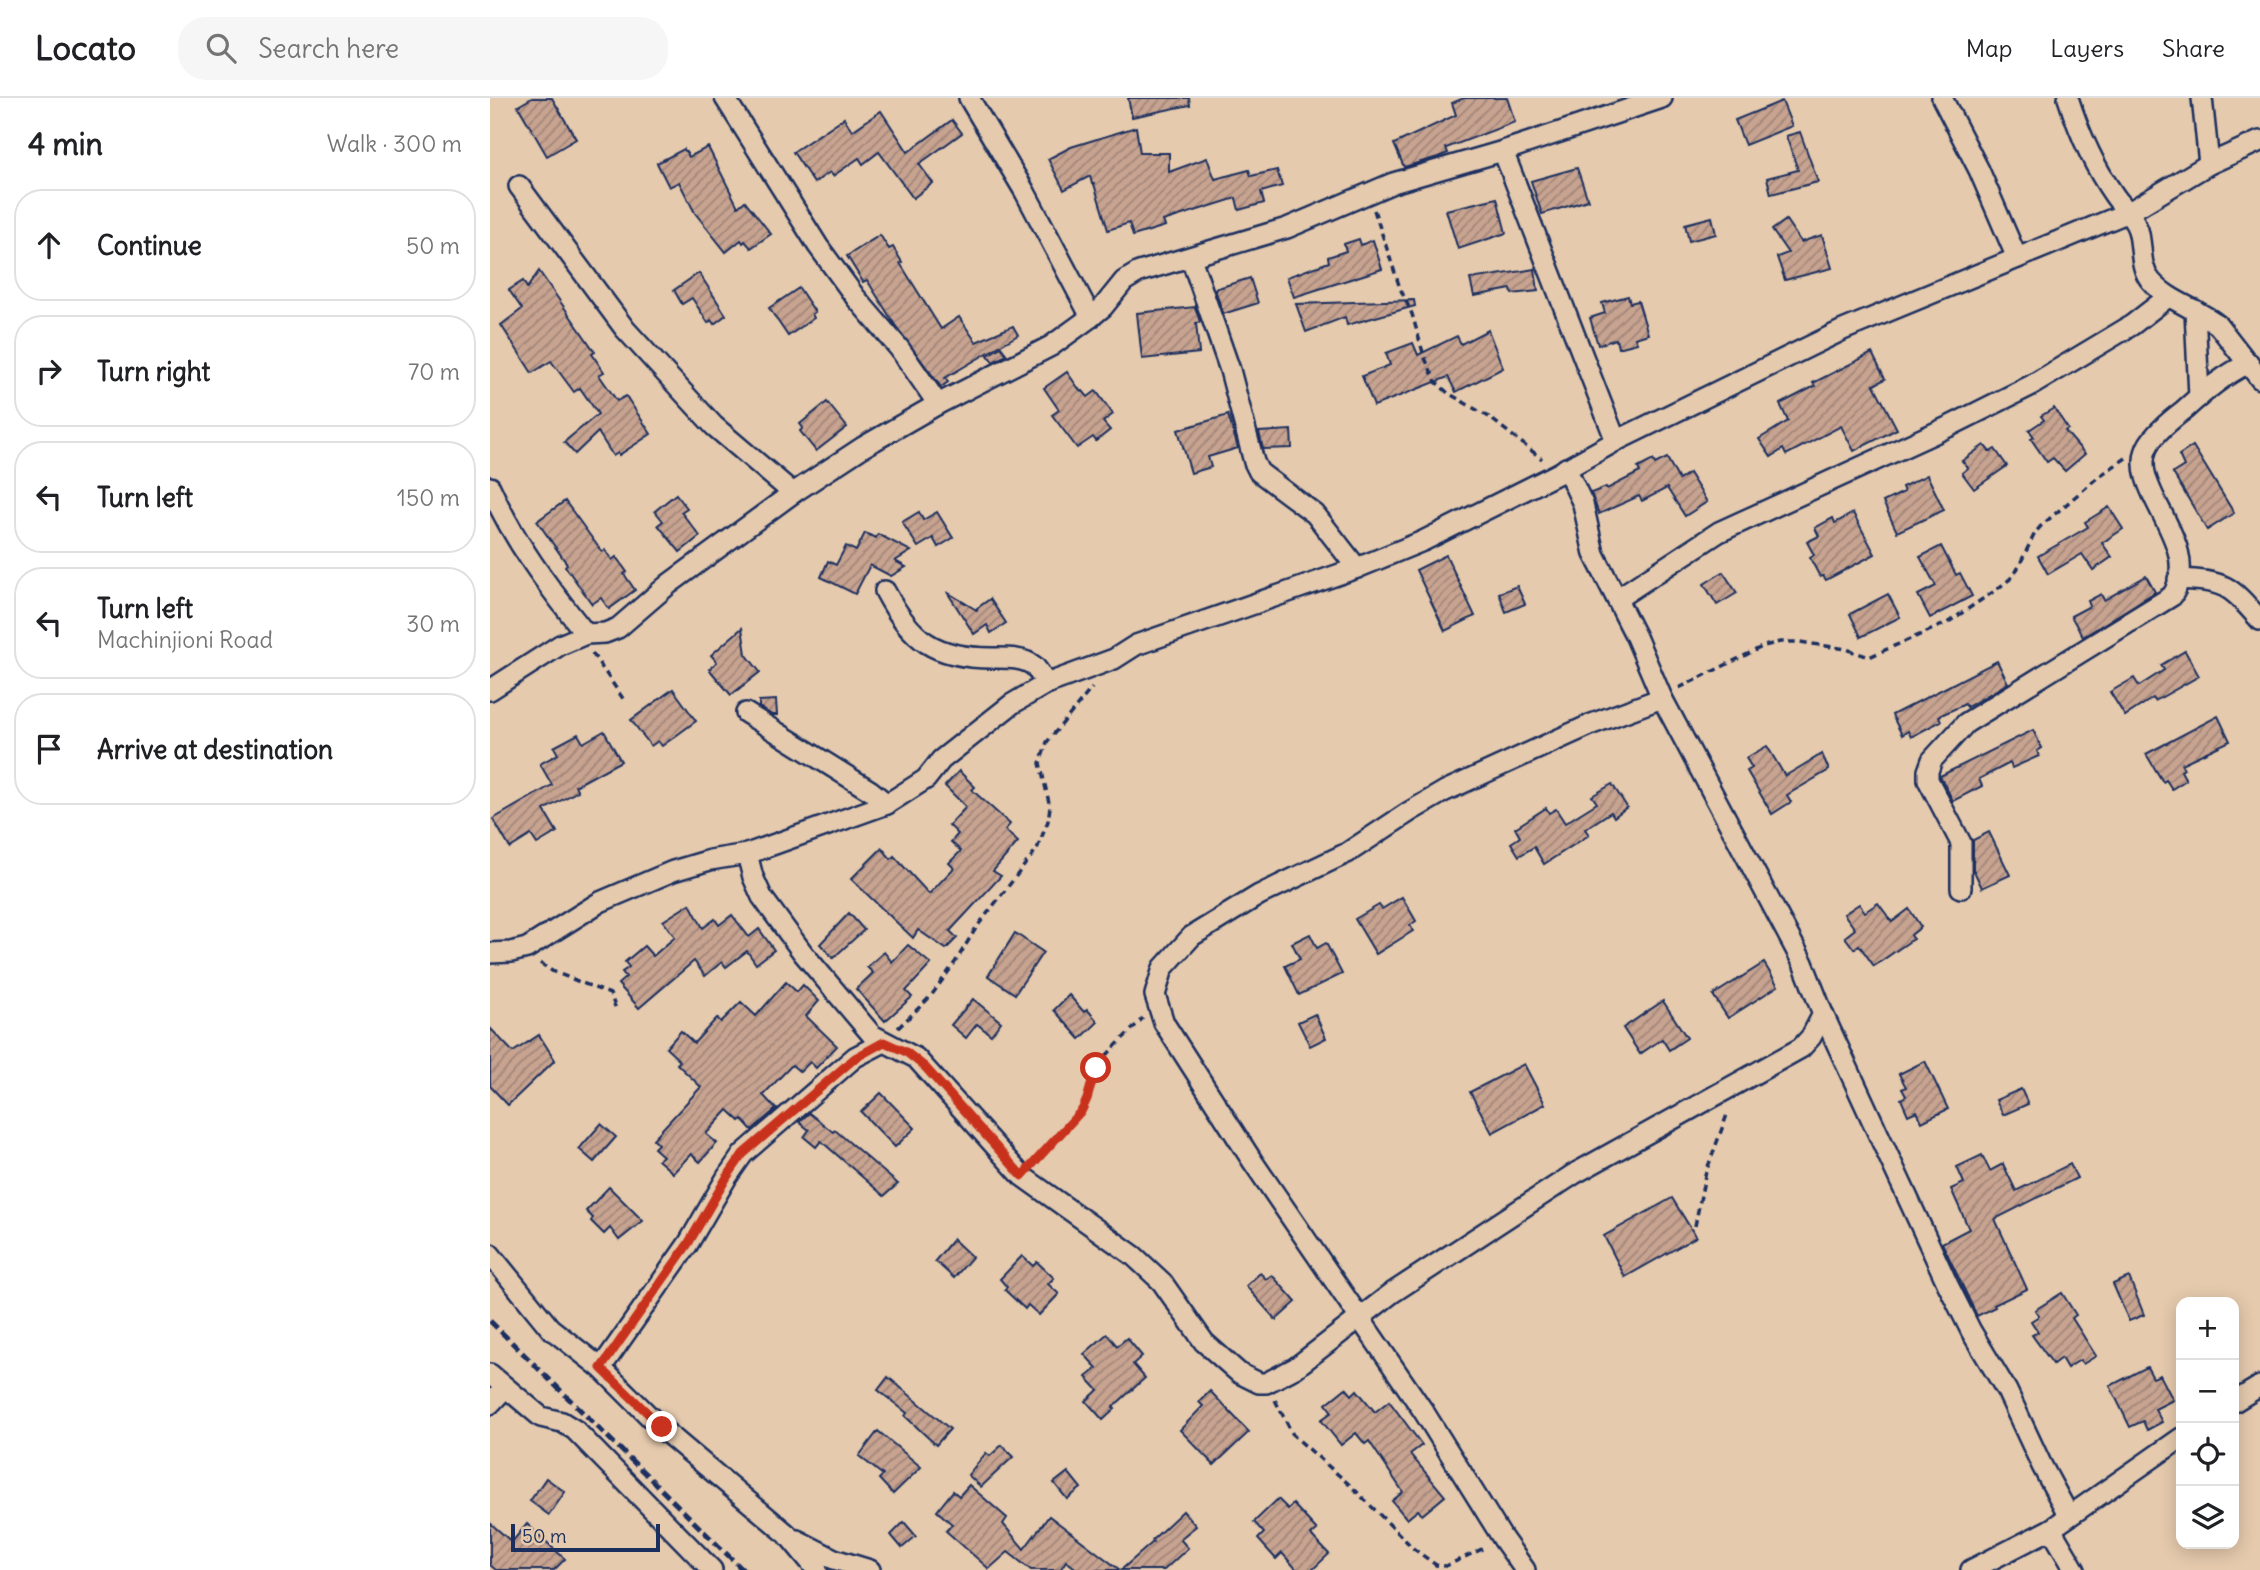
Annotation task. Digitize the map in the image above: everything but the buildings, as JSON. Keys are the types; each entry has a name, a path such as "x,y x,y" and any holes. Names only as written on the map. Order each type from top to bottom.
{"street":[{"path":"725,98 818,246 856,298 899,348 938,404"},
{"path":"969,98 1025,192 1091,317"},
{"path":"490,690 561,645 586,634 605,633 618,628 669,584 863,447 938,404 1051,346 1103,307 1124,281 1152,267 1191,258 1287,228 1417,175 1503,151 1643,101 1662,98"},
{"path":"1942,98 1979,170 2017,258"},
{"path":"2068,98 2092,158 2137,228 2145,272 2151,282 2168,297 2218,325 2255,371"},
{"path":"2202,98 2209,164"},
{"path":"490,953 527,948 600,902 673,871 710,860 747,854 887,804 926,779 942,760 1012,704 1046,684 1114,659 1136,645 1357,568 1423,541 1616,441 1843,330 2129,212 2209,164 2260,141"},
{"path":"1503,151 1616,441"},
{"path":"519,186 625,329 715,426 793,494"},
{"path":"1191,258 1230,370 1259,472 1315,514 1357,568"},
{"path":"1618,598 1719,532 1950,426 2032,385 2132,325 2168,297"},
{"path":"2194,310 2199,397"},
{"path":"1961,888 1961,843 1928,780 1932,760 1966,723 2166,601 2175,590 2179,566 2175,540 2147,483 2145,466 2148,445 2170,421 2227,374 2255,371"},
{"path":"1562,471 1583,504 1594,554 1618,598 1662,698 1803,963 1948,1285 1971,1331 2007,1391 2069,1516"},
{"path":"490,487 512,533 544,581 586,634"},
{"path":"2178,579 2218,582 2238,595 2260,620"},
{"path":"885,591 906,627 922,641 960,656 1009,658 1024,662 1034,666 1046,684"},
{"path":"1525,1570 1424,1412 1253,1162 1164,1023 1155,995 1163,968 1192,936 1259,895 1347,853 1446,790 1592,724 1662,698"},
{"path":"746,713 887,804"},
{"path":"747,854 757,889 780,922 872,1035 906,1052 925,1067 1022,1176 1134,1256 1162,1282 1191,1325 1220,1358 1252,1381 1266,1383 1295,1368 1321,1345 1359,1320 1392,1293 1574,1174 1801,1048 1811,1037 1824,1014"},
{"path":"601,1368 688,1244 743,1154 855,1058 884,1042"},
{"path":"1801,1048 1839,1046"},
{"path":"490,1254 550,1328 601,1368 662,1427 788,1534 817,1570"},
{"path":"490,1374 541,1417 562,1422 575,1430 712,1570"},
{"path":"2239,1399 2260,1386"},
{"path":"490,1404 505,1388"},
{"path":"1971,1570 2051,1529 2176,1441"},
{"path":"2051,1529 2075,1570"},
{"path":"788,1534 834,1559 870,1570"}],"path":[{"path":"1369,195 1400,288 1412,314 1424,356 1436,382 1562,471"},
{"path":"1662,698 1764,646 1780,642 1800,642 1846,649 1869,657 1947,622 2010,579 2041,526 2071,503 2098,477 2148,445"},
{"path":"586,634 594,657 624,700"},
{"path":"884,1042 931,996 957,961 976,928 1037,849 1048,821 1050,807 1040,763 1047,742 1092,688"},
{"path":"527,948 545,968 610,994 616,1009"},
{"path":"1022,1176 1082,1110 1099,1063 1141,1021 1155,995"},
{"path":"1695,1226 1705,1175 1725,1125 1734,1086"},
{"path":"1266,1383 1293,1435 1351,1486 1414,1549 1436,1565 1446,1566 1503,1538"}],"railway":[{"path":"490,1321 743,1570"}],"route":[{"path":"662,1427 601,1368 688,1244 743,1154 855,1058 884,1042 916,1058 1022,1176 1082,1110 1096,1068"}]}
